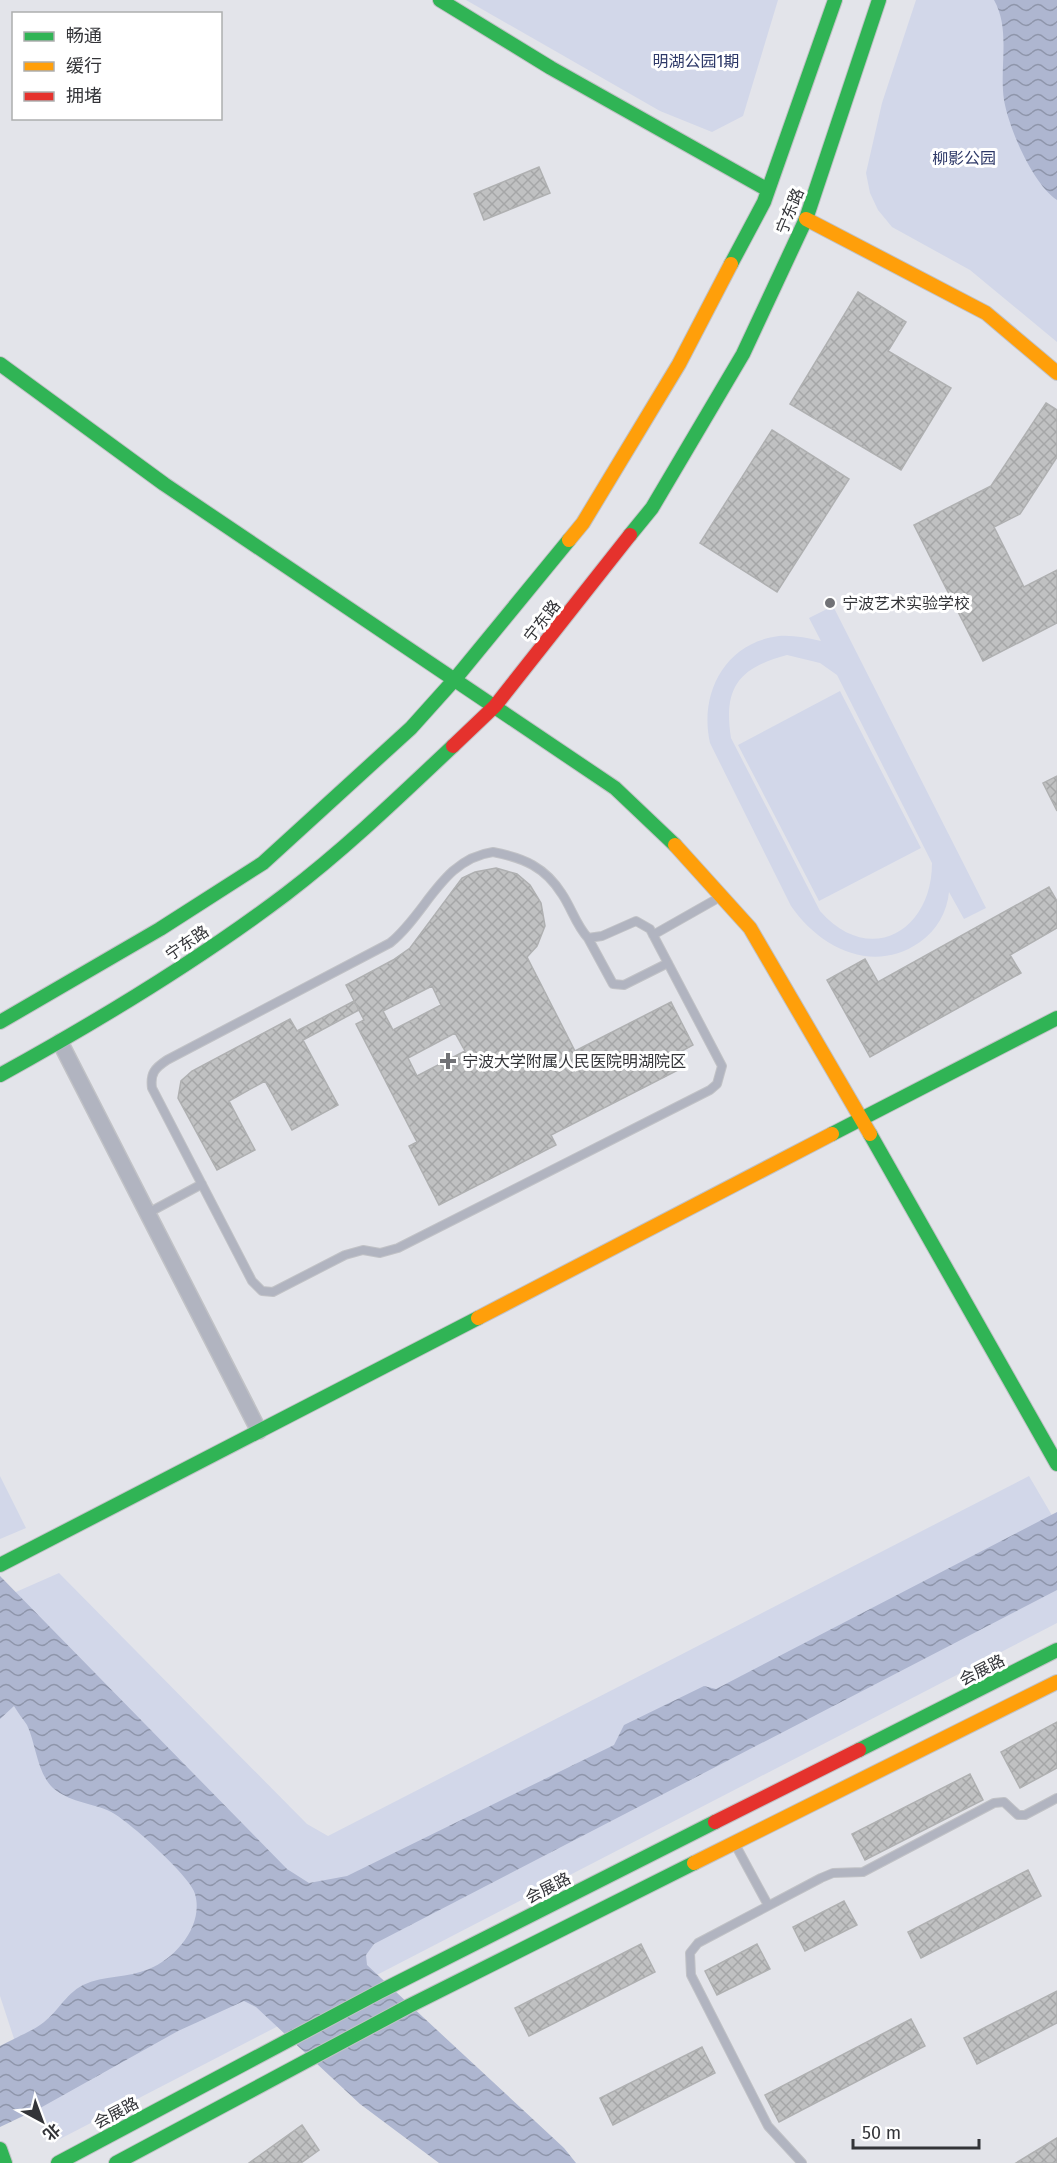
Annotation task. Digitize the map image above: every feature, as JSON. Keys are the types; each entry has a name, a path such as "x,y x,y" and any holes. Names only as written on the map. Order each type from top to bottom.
{"street":[{"path":"440,0 551,68 768,190"},
{"name":"宁东路","path":"0,1022 160,929 263,863 411,728 455,680 583,523 679,364 768,190 835,0"},
{"name":"宁东路","path":"0,1075 60,1042 183,966 286,894 385,811 495,706 652,508 743,354 806,219 879,0"},
{"path":"806,219 986,313 1057,373"},
{"path":"0,364 164,484 615,788 688,857 750,928 861,1118 1057,1464"},
{"path":"0,1565 1057,1018"},
{"path":"60,1042 259,1431"},
{"name":"会展路","path":"58,2163 379,1992 1057,1650"},
{"path":"116,2163 409,2006 1057,1682"},
{"path":"0,2149 5,2163"}],"lane":[{"path":"588,938 602,936 636,921 650,929 653,935 668,963 722,1066 717,1084 710,1090 398,1248 380,1253 363,1250 345,1255 273,1292 262,1291 252,1281 152,1088 151,1077 156,1067 390,943 408,928 438,886 459,864 477,854 493,852 519,857 541,868 562,894 613,984 624,986 668,963"},
{"path":"653,935 722,896"},
{"path":"148,1212 202,1184"},
{"path":"802,2163 768,2126 691,1975 690,1953 698,1943 832,1873 863,1872 994,1803 1004,1802 1018,1815 1025,1815 1057,1798"},
{"path":"735,1843 768,1905"}],"green space":[{"name":"明湖公园1期","path":"466,0 778,0 743,116 712,132 660,111"},
{"name":"柳影公园","path":"916,0 1057,0 1057,342 970,270 892,227 878,210 870,193 866,173 882,103"},
{"path":"833,606 986,908 964,919 949,892 946,907 936,926 920,942 902,952 884,956 866,956 849,952 832,945 803,921 791,906 710,743 708,707 712,689 730,660 743,649 779,636 795,636 821,641 809,618","holes":["787,655 820,663 837,675 932,863 929,887 921,907 909,923 894,934 877,939 858,937 839,928 820,911 731,738 730,705 738,682 746,674 757,666"]},
{"path":"840,691 921,848 819,901 738,745"},
{"path":"0,1476 26,1528 0,1539"},
{"path":"1029,1476 1057,1524 1057,1623 56,2141 44,2130 0,1996 0,1599 59,1573 307,1824 328,1836"}],"water":[{"path":"994,0 1057,0 1057,200 1039,182 1023,155 1011,126 1004,100 1002,24"},
{"path":"1057,1512 1057,1590 374,1944 366,1955 367,1965 564,2148 576,2163 439,2163 360,2104 256,2007 244,2001 178,2031 42,2107 0,2127 0,2046 40,2025 76,1989 83,1985 141,1972 169,1957 186,1939 192,1928 197,1906 195,1894 186,1880 137,1831 111,1812 72,1799 53,1788 43,1774 27,1725 14,1706 0,1719 0,1576 287,1869 309,1883 347,1876 614,1745 624,1725 704,1686 716,1689"}],"building":[{"path":"539,167 550,193 484,220 474,194"},
{"path":"858,292 906,322 888,351 951,388 901,470 790,404"},
{"path":"1046,403 1057,410 1057,457 1020,514 994,527 1024,587 1057,570 1057,623 983,661 914,525 991,486"},
{"path":"772,430 849,479 777,592 700,543"},
{"path":"1057,776 1057,811 1043,783"},
{"path":"496,868 517,874 530,885 541,903 545,926 537,946 527,957 575,1051 671,1002 693,1045 680,1052 686,1066 551,1135 556,1145 439,1205 409,1146 417,1142 356,1024 364,1020 346,985 393,960 410,948 462,878 475,872","holes":["432,986 441,1005 393,1030 383,1011","455,1033 465,1051 417,1076 408,1058"]},
{"path":"1049,887 1057,901 1057,928 1010,955 1021,973 870,1057 827,980 865,959 878,982"},
{"path":"354,1001 359,1010 303,1040 338,1105 292,1130 265,1081 229,1101 255,1150 217,1170 178,1098 181,1081 192,1071 290,1019 297,1031"},
{"path":"1057,1722 1057,1768 1020,1788 1001,1752"},
{"path":"970,1774 983,1800 865,1860 852,1834"},
{"path":"1028,1870 1041,1896 921,1958 908,1932"},
{"path":"844,1901 857,1925 805,1951 793,1927"},
{"path":"641,1944 655,1972 529,2036 515,2008"},
{"path":"757,1944 770,1969 717,1995 705,1971"},
{"path":"1057,1991 1057,2023 977,2064 964,2038"},
{"path":"911,2019 925,2046 779,2122 765,2095"},
{"path":"702,2047 715,2073 613,2125 600,2098"},
{"path":"302,2125 319,2150 301,2163 249,2163"},
{"path":"1057,2138 1057,2163 1016,2163"}],"traffic: fast":[{"path":"440,0 551,68 768,190"},
{"path":"731,264 764,202 835,0"},
{"path":"630,535 652,508 743,354 806,219 879,0"},
{"path":"0,364 164,484 615,788 675,845"},
{"path":"0,1022 160,929 263,863 411,728 455,679 569,540"},
{"path":"0,1075 146,990 252,919 329,859 453,746"},
{"path":"832,1134 1057,1018"},
{"path":"870,1134 1057,1464"},
{"path":"0,1565 478,1318"},
{"path":"859,1750 1057,1650"},
{"path":"58,2163 379,1992 715,1822"},
{"path":"116,2163 409,2006 694,1863"},
{"path":"0,2149 5,2163"}],"traffic: slow":[{"path":"806,219 986,313 1057,373"},
{"path":"569,540 583,523 679,364 731,264"},
{"path":"675,845 750,928 870,1134"},
{"path":"478,1318 832,1134"},
{"path":"694,1863 1057,1682"}],"traffic: jam":[{"path":"453,746 495,706 630,535"},
{"path":"715,1822 859,1750"}],"place":[{"name":"宁波艺术实验学校","path":"830,603"},
{"name":"宁波大学附属人民医院明湖院区","path":"448,1061"}]}
